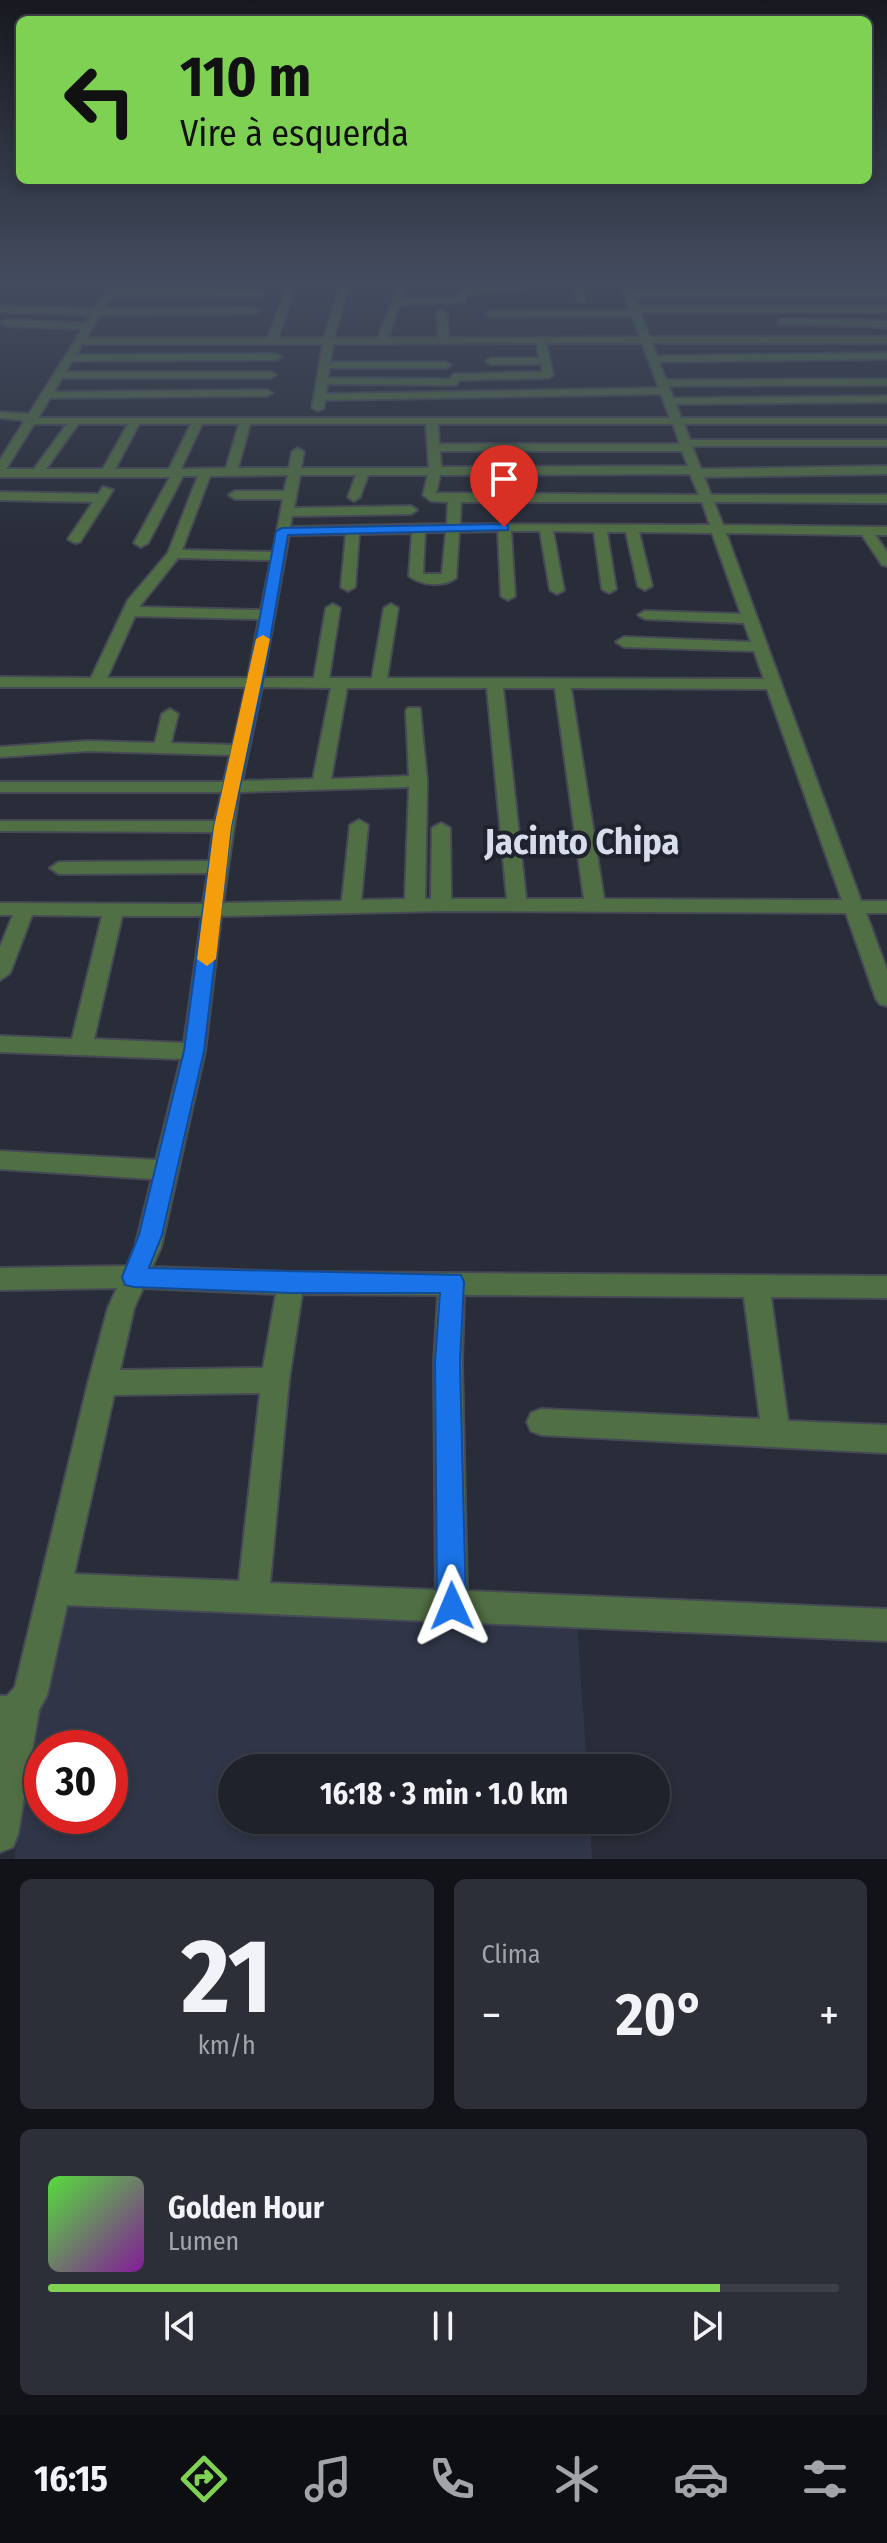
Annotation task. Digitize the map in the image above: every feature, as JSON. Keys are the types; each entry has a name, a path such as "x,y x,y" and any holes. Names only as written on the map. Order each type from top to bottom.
{"street":[{"path":"59,370 28,419 6,445 0,471 230,474 289,493 411,510"},
{"path":"262,423 272,370"},
{"path":"316,423 324,370"},
{"path":"449,370 462,396"},
{"path":"322,381 548,375 547,370"},
{"path":"658,370 887,999"},
{"path":"796,371 803,383"},
{"path":"56,375 271,375"},
{"path":"320,397 667,392 803,383 887,382"},
{"path":"667,392 815,401 887,399"},
{"path":"44,395 267,393"},
{"path":"815,401 821,420"},
{"path":"0,415 74,422 887,421"},
{"path":"38,472 74,422"},
{"path":"75,539 101,498 135,422"},
{"path":"141,543 198,422"},
{"path":"432,422 435,471 429,495 455,498 887,499"},
{"path":"230,474 245,423"},
{"path":"433,448 887,443"},
{"path":"6,445 27,445"},
{"path":"42,445 57,445"},
{"path":"235,495 289,493 362,474 435,471 887,470"},
{"path":"97,682 143,588 174,554 205,474"},
{"path":"354,497 362,474"},
{"path":"289,493 353,530 504,527 887,531"},
{"path":"0,1834 12,1710 30,1695 121,1308 148,1247 194,1051 223,827 255,681 289,493"},
{"path":"0,496 101,498"},
{"path":"522,497 527,528"},
{"path":"555,497 550,528 557,590"},
{"path":"419,529 416,576 443,579 451,573 455,498"},
{"path":"487,528 488,498"},
{"path":"504,527 508,596"},
{"path":"600,529 609,589"},
{"path":"632,529 645,586"},
{"path":"348,587 353,530"},
{"path":"866,531 887,562"},
{"path":"174,554 278,556"},
{"path":"321,682 333,608"},
{"path":"379,682 391,608"},
{"path":"130,611 267,615"},
{"path":"645,615 750,619"},
{"path":"624,642 761,647"},
{"path":"0,682 774,684"},
{"path":"321,783 340,682"},
{"path":"494,682 517,905"},
{"path":"562,682 595,906"},
{"path":"414,711 418,781 415,906"},
{"path":"162,747 170,714"},
{"path":"0,752 42,747 239,750"},
{"path":"0,787 232,787 418,781"},
{"path":"351,907 359,825"},
{"path":"0,826 223,827"},
{"path":"441,828 441,905"},
{"path":"59,868 218,867"},
{"path":"0,909 213,910 441,905 887,907"},
{"path":"0,973 25,909"},
{"path":"81,1047 113,910"},
{"path":"2,1048 194,1051"},
{"path":"0,1160 167,1170"},
{"path":"0,1279 134,1277 291,1283 887,1287"},
{"path":"452,1282 448,1362 452,1606"},
{"path":"253,1596 275,1380 291,1283"},
{"path":"756,1285 776,1434"},
{"path":"102,1383 275,1380"},
{"path":"541,1422 887,1439"},
{"path":"55,1589 887,1625"}],"shaded area":[{"path":"60,1599 577,1623 586,1754 218,1754 218,1834 591,1834 592,1859 14,1859 24,1802 24,1834 128,1834 128,1730 37,1730"}],"slow traffic":[{"path":"207,959 223,827 263,639"}],"district":[{"name":"Jacinto Chipa","path":"582,842"}],"route":[{"path":"452,1606 448,1452 452,1282 291,1283 134,1277 148,1247 194,1051 223,827 255,681 282,531 504,527"}]}
